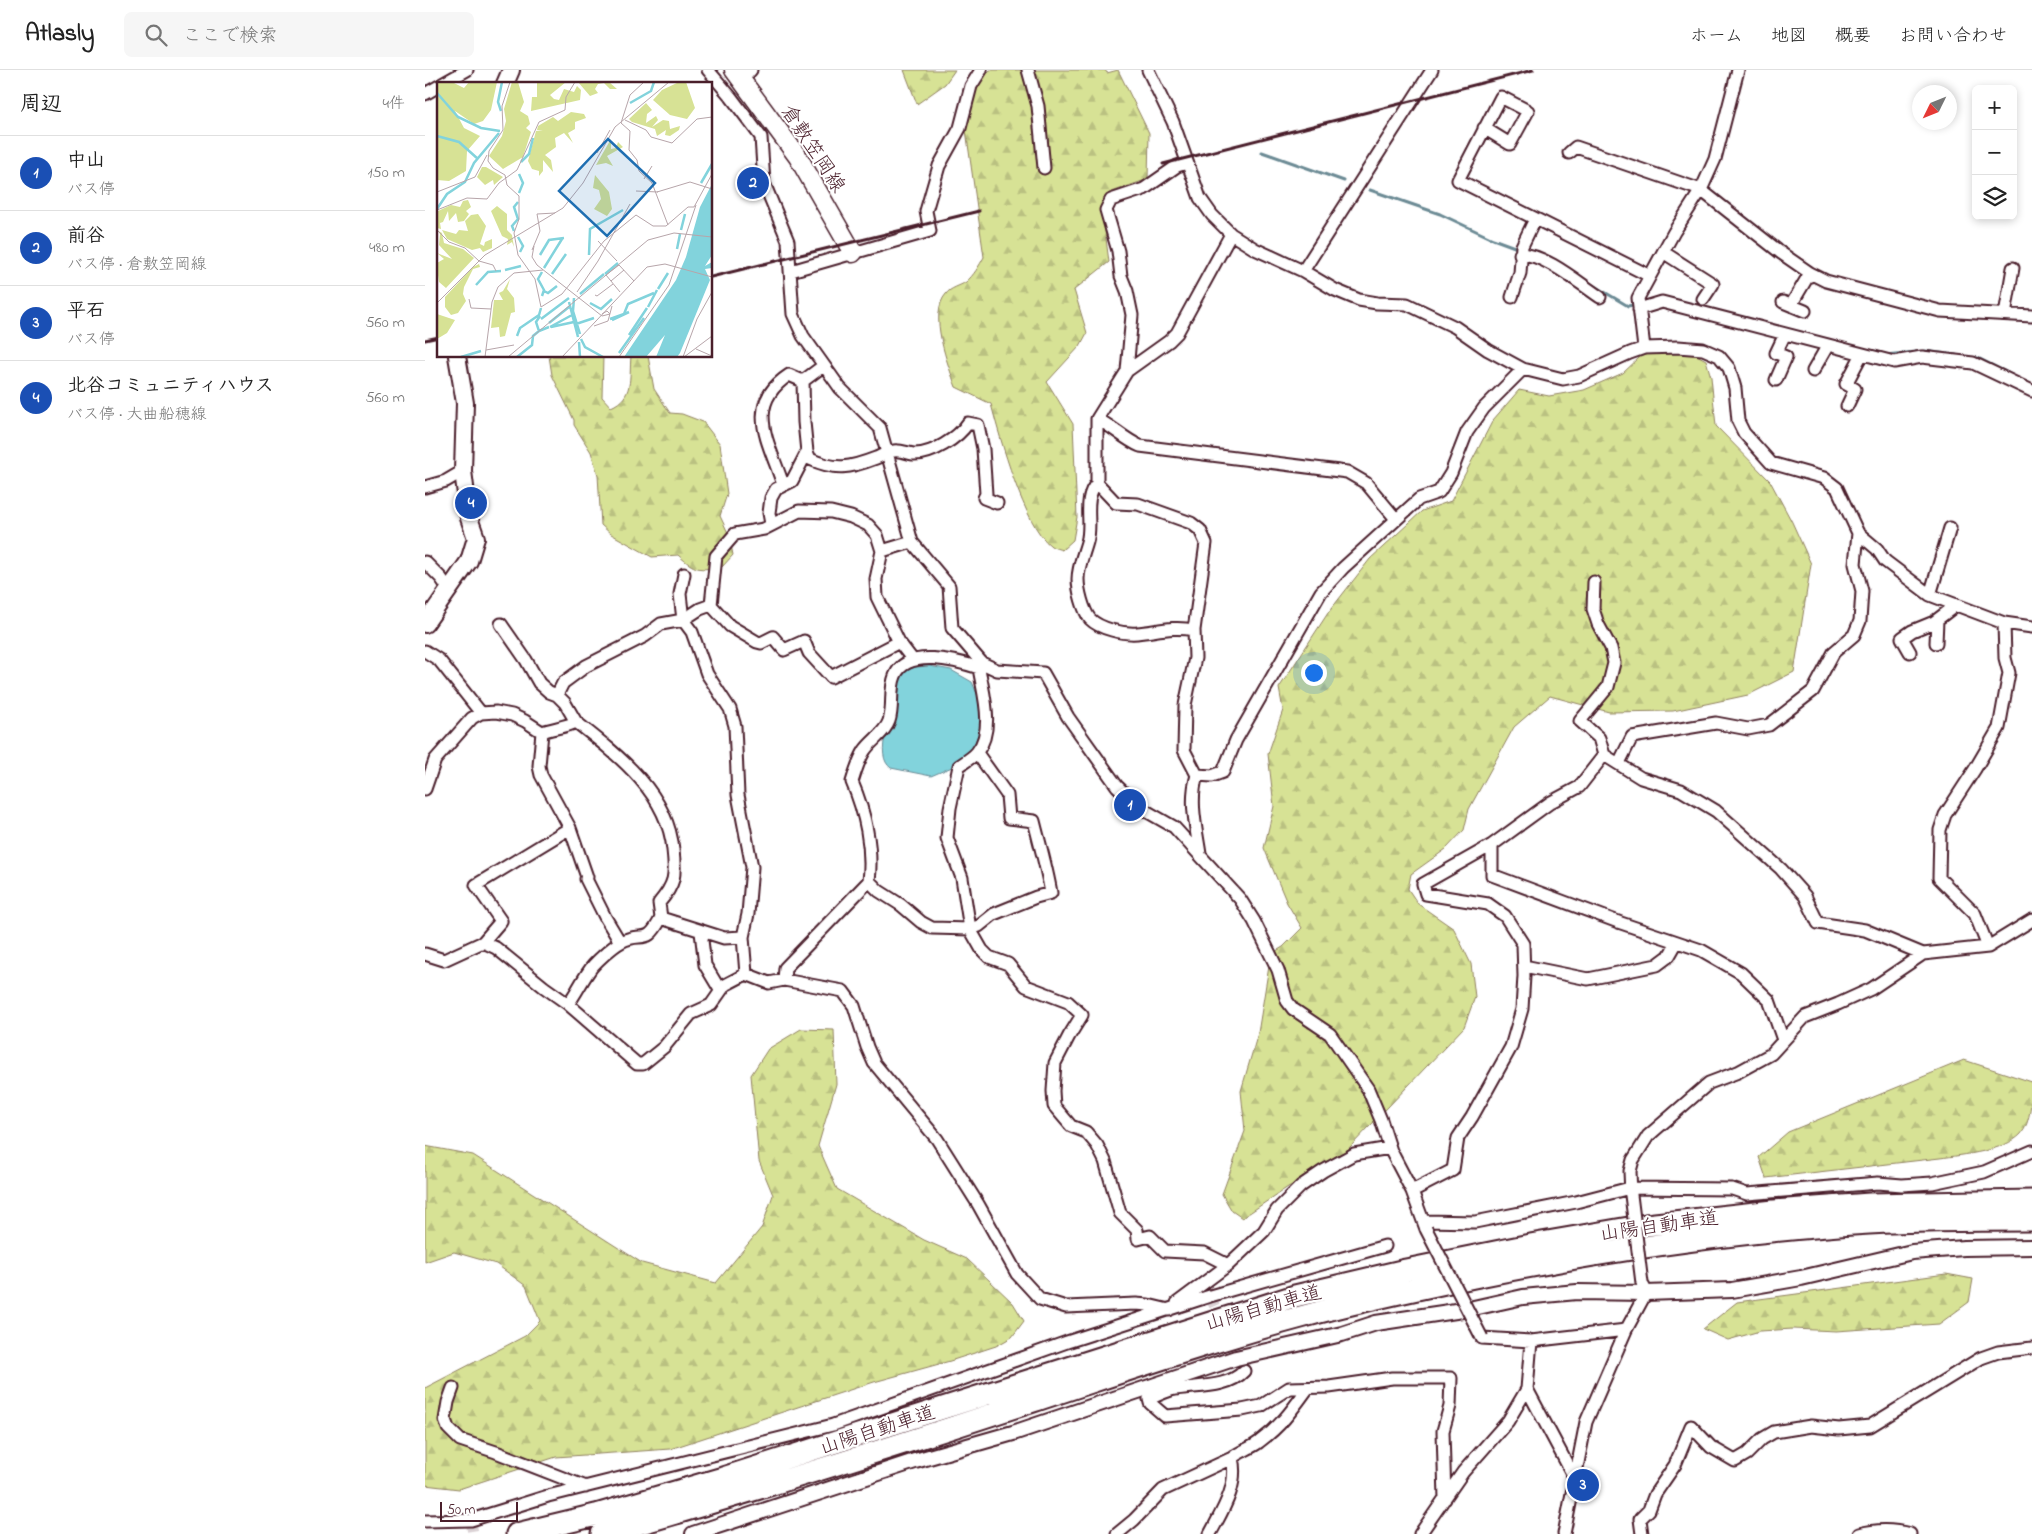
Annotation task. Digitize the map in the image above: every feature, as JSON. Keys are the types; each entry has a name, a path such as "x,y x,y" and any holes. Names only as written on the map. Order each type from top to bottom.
{"highway":[{"name":"山陽自動車道","path":"517,1534 596,1515 723,1478 1295,1296 1406,1270 1530,1245 1646,1225 1754,1213 1870,1204 2032,1201"},
{"name":"山陽自動車道","path":"602,1534 865,1456 1203,1346 1302,1316 1411,1290 1534,1265 1640,1247 1769,1231 1870,1223 2032,1220"}],"main road":[{"path":"506,82 511,70"},
{"name":"倉敷笠岡線","path":"742,73 798,157 853,253"},
{"path":"425,624 469,561 476,538 469,518 463,471 465,403 457,358"}],"street":[{"path":"446,82 467,70"},
{"path":"708,70 761,137 764,183 788,242 793,314 803,336 840,388 880,428 912,542 949,586 952,628 981,665 987,723 984,741 977,753 959,766 950,808 947,838 962,878 970,929 982,950 989,957 1009,964 1026,986 1068,1002 1082,1016 1055,1063 1053,1091 1055,1106 1071,1126 1086,1132 1097,1145 1105,1161 1120,1213 1137,1230 1138,1239 1150,1236 1165,1251 1204,1253 1228,1264"},
{"path":"791,271 930,230 926,210 939,166 960,128 971,86 981,70"},
{"path":"1028,70 1038,106 1045,168"},
{"path":"1148,70 1173,122 1199,198 1212,215 1231,234 1255,249 1303,271 1335,290 1359,300 1407,304 1455,326 1489,350 1523,370 1563,379 1579,376 1644,348 1678,347 1703,349 1719,356 1729,368 1735,388 1738,421 1744,434 1771,463 1824,478 1837,488 1858,533 1855,564 1862,591 1860,622 1854,635 1834,652 1813,692 1769,725 1748,729 1716,723 1632,737 1619,763"},
{"path":"1303,271 1432,70"},
{"path":"1644,348 1638,304 1650,276 1674,232 1701,190 1715,159 1738,70"},
{"path":"425,94 437,87"},
{"path":"1484,128 1458,180 1650,276"},
{"path":"1569,153 1576,147 1701,190 1781,253 1810,273 1826,281 1940,311 2032,316"},
{"path":"1127,371 1132,315 1127,291 1121,276 1116,244 1109,226 1106,210 1111,200 1144,189 1177,166 1187,162"},
{"path":"1512,297 1520,273 1521,251 1535,219"},
{"path":"1194,630 1181,628 1159,629 1136,633 1098,625 1090,618 1084,608 1078,579 1089,535 1088,511 1090,495 1097,483 1097,419 1127,371 1169,341 1177,333 1231,234"},
{"path":"1521,251 1547,262 1600,297"},
{"path":"1663,252 1713,284 1703,299"},
{"path":"2005,314 2013,268"},
{"path":"1805,311 1787,303 1810,273"},
{"path":"1638,304 1662,302 1894,362 1922,358 1973,363 2032,391"},
{"path":"1776,380 1786,357 1776,353 1785,334"},
{"path":"1813,371 1828,345"},
{"path":"1847,406 1855,389 1846,384 1862,354"},
{"path":"803,380 823,366"},
{"path":"1197,775 1212,776 1223,772 1236,740 1321,592 1343,568 1395,519 1419,499 1439,492 1451,473 1467,432 1484,408 1523,370"},
{"path":"783,485 763,428 762,411 779,381 789,375 803,380"},
{"path":"803,380 804,422 807,452 810,459 823,465 840,468 855,466 894,451 915,454 927,452 956,438 968,423 978,425 983,449 986,494 984,498 997,503"},
{"path":"1097,419 1104,422 1127,440 1140,446 1347,472 1366,483 1395,519"},
{"path":"771,524 769,513 771,498 776,489 792,481 807,452"},
{"path":"425,487 446,482 463,471"},
{"path":"1097,483 1116,503 1138,504 1191,523 1200,530 1206,543 1194,630 1195,658 1185,704 1184,750 1197,775 1194,785 1193,804 1200,854"},
{"path":"899,642 831,677 809,654 804,641 784,650 773,637 761,643 757,642 730,626 711,605 716,556 735,534 764,529 799,511 838,514 851,517 868,525 877,535 882,551 876,580 877,597 899,642 912,659"},
{"path":"1931,595 1950,528"},
{"path":"1858,533 1878,544 1885,561 1931,595 1955,606 2004,623 2032,627"},
{"path":"882,551 912,542"},
{"path":"425,562 441,578 449,591"},
{"path":"684,574 680,594 683,620 692,632 707,674 729,709 735,726 738,795 752,867 749,914 743,937 746,974"},
{"path":"1594,582 1593,609 1598,624 1611,648 1614,663 1608,687 1580,721 1599,738 1604,755 1641,778 1681,790 1715,811 1781,869 1805,896 1818,923 1865,930 1923,954"},
{"path":"557,695 563,683 587,666 645,636 661,624 683,620 711,605"},
{"path":"1910,652 1903,638 1912,631 1937,620 1955,606"},
{"path":"1936,643 1937,620"},
{"path":"1989,947 1975,914 1939,878 1940,830 1945,816 1999,728 2009,673 2005,658 2004,623"},
{"path":"501,624 526,660 539,683 549,692 557,695 565,703 576,722 631,769 667,818 672,842 675,863 672,887 659,903 661,918 654,931 649,936 620,942 589,969 577,993 568,1004"},
{"path":"425,651 445,666 481,713"},
{"path":"784,980 785,968 869,881 871,868 866,825 860,800 852,782 864,752 890,720 895,675 900,668 912,659 957,661 997,670 1043,673 1068,716 1117,786 1139,807 1174,827 1240,899 1254,921 1278,970 1287,1001 1293,1009 1330,1034 1368,1089 1397,1167 1411,1191 1482,1338 1531,1341 1626,1330"},
{"path":"425,790 435,760 472,718 481,713 496,712 512,715 525,720 542,732"},
{"path":"542,732 576,722"},
{"path":"542,732 539,766 541,775 570,828 577,843 586,878 605,917 620,942"},
{"path":"869,881 879,891 932,928 970,929 979,926 994,914 1036,896 1051,893 1048,873 1034,821 1009,818 1007,795 977,753"},
{"path":"1411,1191 1453,1170 1458,1138 1511,1048 1522,1008 1524,966 1523,944 1505,916 1488,904 1426,894 1423,884 1491,845 1551,802 1579,788 1604,755"},
{"path":"425,954 444,960 483,942 501,921 476,885 570,828"},
{"path":"1491,845 1491,875 1701,950 1741,973 1769,1000 1783,1040"},
{"path":"661,918 724,938 743,937"},
{"path":"1564,1534 1586,1422 1644,1288 1630,1192 1630,1172 1633,1160 1648,1136 1709,1083 1738,1072 1771,1054 1805,1017 1871,989 1923,954 1989,947 2032,920"},
{"path":"701,932 705,965 720,990"},
{"path":"483,942 496,948 544,988 568,1004 637,1064 643,1064 664,1047 691,1014 711,1005 725,984 746,974 769,984 784,980 807,983 843,992 854,1006 874,1063 937,1139 978,1204 1017,1274 1040,1299 1066,1307 1142,1304 1169,1310"},
{"path":"1524,966 1588,979 1657,965 1669,956 1677,942"},
{"path":"1169,1310 1228,1264 1264,1231 1277,1210 1301,1186 1354,1154 1390,1148"},
{"path":"1426,1225 1475,1222 1630,1192 1732,1189 1747,1194 1878,1183 1902,1185 1932,1183 1984,1172 2032,1151"},
{"path":"425,1521 471,1520 548,1496 833,1424 1067,1342 1210,1296 1385,1246"},
{"path":"693,1534 915,1461 1013,1433 1236,1358 1342,1334 1376,1323 1469,1309 1523,1297 1644,1288 1731,1290 1801,1278 1912,1252 1964,1248 2032,1247"},
{"path":"1420,1534 1463,1472 1508,1421 1527,1389 1531,1341"},
{"path":"1642,1534 1640,1519 1649,1510 1655,1494 1675,1465 1691,1426 1711,1447 1735,1461 1747,1454 1762,1439 1774,1432 1811,1426 1839,1429 1869,1426 1981,1358 1998,1352 2032,1348"},
{"path":"1245,1371 1239,1377 1210,1385 1170,1390 1149,1399 1150,1403 1165,1416 1242,1410 1261,1406 1289,1388 1329,1387 1392,1378 1451,1378 1450,1406 1443,1431 1445,1499"},
{"path":"453,1388 445,1420 448,1428 460,1440 586,1487"},
{"path":"1117,1534 1134,1520 1163,1490 1232,1458 1257,1444 1282,1424 1308,1388"},
{"path":"1527,1389 1575,1479"},
{"path":"1209,1534 1228,1500 1233,1482 1232,1458"},
{"path":"1859,1534 1873,1530 1888,1530 1910,1534"}],"green space":[{"path":"904,70 955,70 945,84 917,104"},
{"path":"990,70 1105,70 1107,73 1118,70 1149,133 1148,179 1109,193 1102,208 1109,262 1074,290 1087,333 1080,346 1047,382 1073,424 1077,517 1073,540 1062,550 1051,546 1041,536 1031,520 1014,480 991,404 956,387 941,340 939,314 941,303 950,290 969,279 984,257 966,130 977,85"},
{"path":"1656,351 1695,354 1706,360 1711,377 1716,426 1770,481 1792,522 1811,564 1794,672 1748,695 1673,711 1609,712 1550,696 1514,727 1469,809 1464,830 1446,849 1411,874 1408,889 1418,904 1454,929 1471,964 1475,997 1464,1027 1332,1166 1288,1187 1242,1218 1232,1211 1222,1194 1245,1131 1241,1091 1258,1033 1271,954 1283,947 1302,928 1287,903 1264,848 1274,806 1268,754 1283,710 1279,688 1328,613 1370,559 1422,511 1451,501 1493,420 1519,390 1549,396 1584,390 1623,373 1640,357"},
{"path":"549,358 603,358 602,397 611,407 624,398 627,392 631,358 648,358 654,389 670,413 682,414 703,422 720,444 727,494 720,516 729,535 733,555 722,567 702,569 694,567 678,555 652,557 611,534 601,525 598,475 591,452 574,425 574,420 552,375"},
{"path":"801,1029 834,1030 836,1084 818,1146 837,1189 924,1240 967,1259 1013,1303 1024,1321 1012,1337 996,1346 874,1382 670,1449 556,1457 459,1489 425,1485 425,1388 525,1336 540,1321 526,1286 496,1264 454,1252 425,1262 425,1146 473,1155 642,1263 716,1283 762,1227 773,1195 759,1161 751,1075 768,1049"},
{"path":"1964,1060 2032,1082 2027,1123 2021,1134 2014,1140 1994,1148 1960,1155 1766,1178 1759,1157 1788,1132"},
{"path":"1946,1274 1973,1279 1969,1302 1939,1324 1836,1331 1793,1329 1760,1331 1728,1340 1703,1329 1737,1302"}],"water":[{"path":"929,666 951,670 972,682 980,701 983,718 983,735 973,751 952,767 931,776 891,768 886,762 884,754 885,735 900,678 907,670"}],"waterway":[{"path":"1262,152 1344,181"},
{"path":"1370,190 1440,214 1493,239 1520,249"},
{"path":"1586,281 1628,306 1637,304"},
{"path":"1885,355 1925,351 1956,355"},
{"path":"1972,358 1978,358 2012,375"}],"tunnel":[{"path":"1210,1296 1244,1371"},
{"path":"471,1520 473,1534"}],"railway":[{"path":"1163,164 1533,70"},
{"path":"713,277 979,211"},
{"path":"425,340 437,337"}],"place":[{"name":"前谷","path":"753,183"},
{"name":"北谷コミュニティハウス","path":"471,503"},
{"name":"中山","path":"1130,805"},
{"name":"平石","path":"1583,1485"}]}
